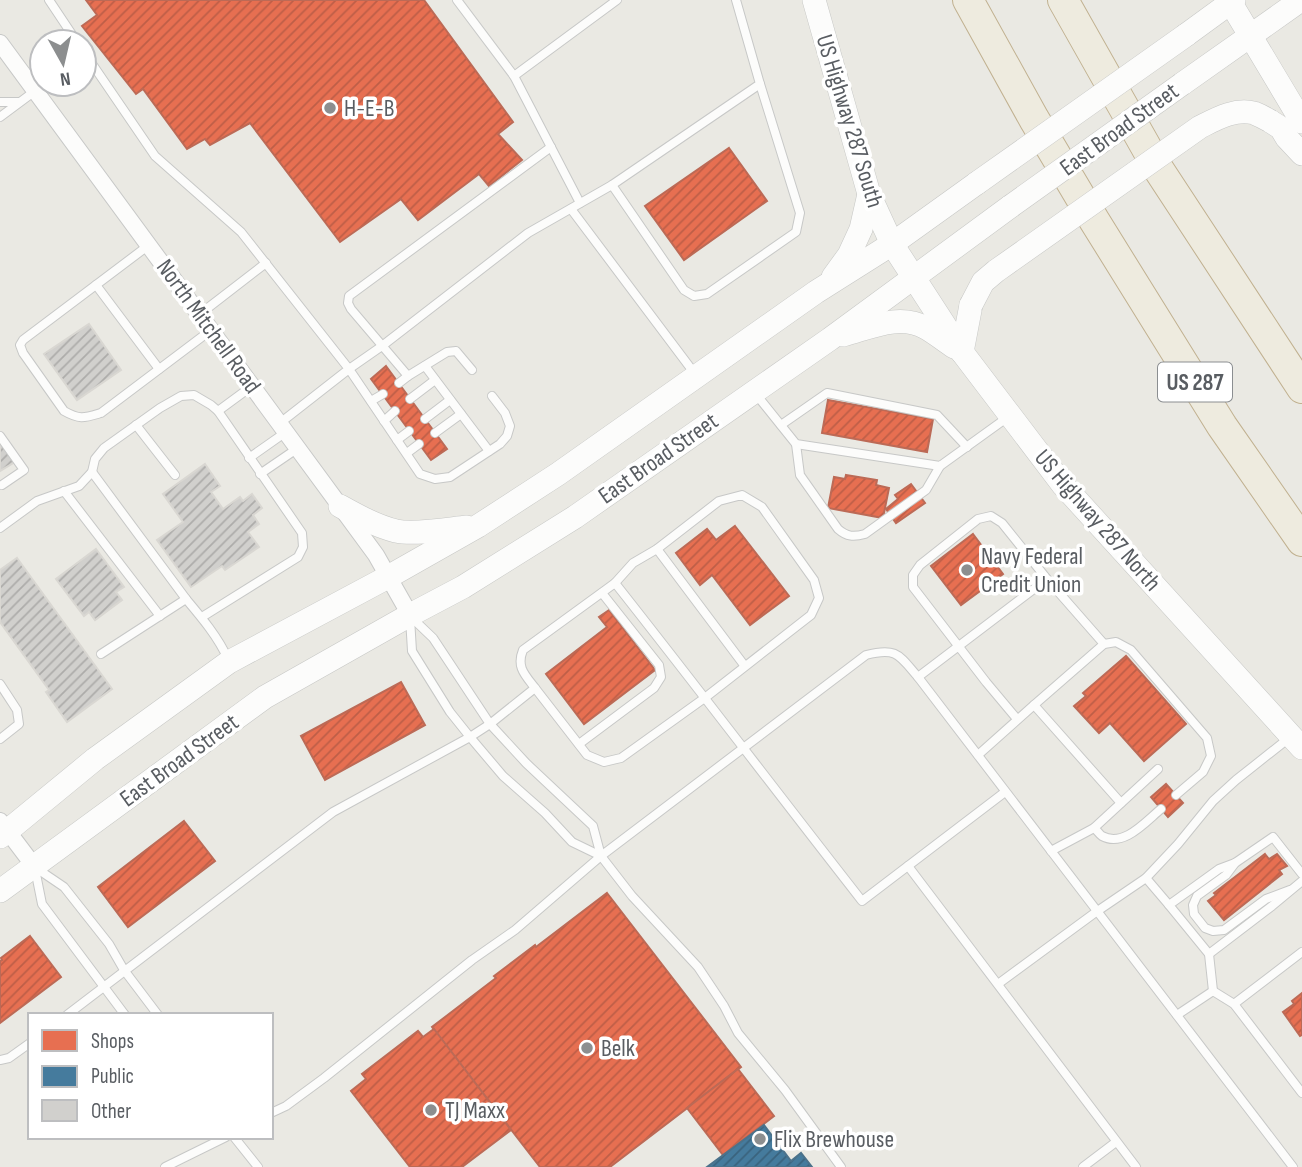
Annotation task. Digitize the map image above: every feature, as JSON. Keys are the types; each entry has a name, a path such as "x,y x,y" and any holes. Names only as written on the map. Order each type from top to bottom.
{"highway":[{"name":"US 287","path":"968,0 1034,119 1101,231 1222,426 1302,541"},
{"path":"1063,0 1159,170 1302,388"}],"main road":[{"name":"US Highway 287 South","path":"814,0 869,194 892,244 914,276"},
{"name":"East Broad Street","path":"0,891 265,697 463,587 575,517 830,339 1011,206 1301,0"},
{"path":"1231,1 1299,138"},
{"name":"East Broad Street","path":"2,830 229,662 478,526 558,474 827,285 892,244 1231,1"},
{"path":"830,339 889,322 901,322 924,326 962,352 971,305 983,282 1200,127 1224,115 1254,113 1299,138"},
{"path":"827,285 853,247 861,229 869,194"},
{"name":"US Highway 287 North","path":"914,276 962,352 1063,485 1297,742"},
{"path":"340,506 372,523 398,532 478,526"}],"street":[{"name":"North Mitchell Road","path":"0,43 28,81"},
{"name":"North Mitchell Road","path":"40,98 376,555 410,615"},
{"path":"2,830 34,866"}],"lane":[{"path":"49,0 68,28"},
{"path":"457,0 514,76 580,203"},
{"path":"514,76 617,0"},
{"path":"612,185 684,290 694,296 707,294 796,232 800,213 736,0"},
{"path":"98,73 155,156 241,232 266,263 349,369 420,474 435,479 450,477 507,436 510,426 505,413 492,396"},
{"path":"249,458 349,369 527,233 612,185 760,84"},
{"path":"0,117 28,96"},
{"path":"0,102 22,101"},
{"path":"408,376 351,309 349,296 551,147"},
{"path":"571,209 696,376"},
{"path":"149,245 23,340 20,345 23,354 64,411 85,418 101,413 211,330"},
{"path":"200,314 266,263"},
{"path":"96,285 159,369"},
{"path":"399,383 447,352 456,351 472,370"},
{"path":"425,366 489,451"},
{"path":"410,399 435,380"},
{"path":"218,411 252,386"},
{"path":"754,391 796,444 800,475 845,535 865,534 926,490 940,466 1010,415"},
{"path":"781,425 827,393 937,415 967,447"},
{"path":"371,401 383,394"},
{"path":"0,528 37,501 79,486 92,472 95,459 104,448 181,396 194,395 218,411 302,533 303,547 298,557 202,617"},
{"path":"425,419 450,400"},
{"path":"384,421 395,411"},
{"path":"435,433 461,414"},
{"path":"136,425 175,475"},
{"path":"397,440 409,431"},
{"path":"0,436 24,470 2,485"},
{"path":"407,453 419,444"},
{"path":"796,444 940,466"},
{"path":"260,474 298,447"},
{"path":"92,472 202,617 229,662"},
{"path":"64,491 160,616"},
{"path":"742,495 762,507 814,580 819,598 811,615 706,697 621,758 604,762 587,755 522,672 519,660 523,650 615,583 634,563 657,549 719,501 742,495"},
{"path":"1017,719 913,587 913,575 920,565 978,519 991,516 1002,523 1046,579 1104,644"},
{"path":"657,549 744,665"},
{"path":"918,677 1046,579"},
{"path":"615,583 862,901 1005,792"},
{"path":"579,744 654,688 661,677 659,665 602,593"},
{"path":"101,654 186,599"},
{"path":"410,615 433,638 490,724 526,763 593,826 601,856 632,896 698,967 738,1032 785,1090 841,1167"},
{"path":"410,615 412,651 450,712 503,776 545,813 572,842 601,856"},
{"path":"978,755 1104,644 1116,642 1131,650 1207,738 1211,756 1203,772 1176,795"},
{"path":"273,1112 286,1106 324,1078 515,930 601,856 742,747 866,655 881,651 899,655 918,677 1293,1167"},
{"path":"0,684 17,710 19,724 0,739"},
{"path":"69,1013 333,812 470,737 535,688"},
{"path":"1034,705 1121,803"},
{"path":"998,984 1146,878 1213,801 1236,780 1297,742"},
{"path":"1051,851 1094,828 1158,769"},
{"path":"1094,828 1102,837 1119,839 1132,834 1161,809"},
{"path":"1169,905 1219,869 1235,863 1273,837 1302,874"},
{"path":"1235,863 1226,875 1197,896 1193,905 1194,915 1205,928 1213,931 1224,930 1266,898 1290,890"},
{"path":"34,866 64,887 109,944 124,970 156,1013"},
{"path":"34,866 42,904 123,1013"},
{"path":"908,866 1136,1167"},
{"path":"1146,878 1209,954 1213,990 1234,1004 1302,1093"},
{"path":"1209,954 1302,881"},
{"path":"1234,1004 1302,952"},
{"path":"1177,1015 1213,990"},
{"path":"0,1060 9,1058 28,1044"},
{"path":"165,1167 222,1139"},
{"path":"236,1139 258,1167"},
{"path":"1083,1167 1116,1142"}],"building: Shops":[{"name":"H-E-B","path":"86,0 424,0 513,122 498,134 522,160 489,186 479,174 418,220 401,199 340,242 250,123 210,145 205,139 187,149 143,89 136,94 98,46 98,28 82,26 97,15"},
{"path":"729,148 767,201 684,260 645,206"},
{"path":"386,366 447,449 431,460 371,379"},
{"path":"828,400 933,419 927,452 822,433"},
{"path":"846,475 877,480 876,485 889,488 883,518 828,508 834,477 845,479"},
{"path":"911,484 925,503 896,523 886,509 898,499 895,495"},
{"path":"735,526 789,596 750,625 712,575 700,585 676,553 707,529 716,540"},
{"name":"Navy Federal Credit Union","path":"973,534 1003,574 961,605 931,566"},
{"path":"609,610 655,670 584,724 546,674 607,627 599,617"},
{"path":"1126,656 1186,724 1144,761 1110,723 1099,733 1074,706 1086,696 1083,693"},
{"path":"401,682 425,725 325,780 301,736"},
{"path":"1166,784 1183,803 1168,817 1151,797"},
{"path":"184,821 215,861 128,927 98,887"},
{"path":"1265,854 1269,859 1277,854 1287,866 1279,870 1282,874 1224,920 1208,901 1216,895 1214,893"},
{"name":"Belk","path":"607,893 741,1067 610,1167 540,1167 432,1027 496,978 494,976"},
{"path":"30,936 61,977 0,1023 1,958"},
{"path":"1302,993 1300,1036 1283,1012 1294,1004 1292,1001"},
{"name":"TJ Maxx","path":"434,1029 511,1130 462,1167 410,1167 351,1091 366,1079 362,1074 418,1031 423,1037"},
{"path":"738,1069 774,1116 723,1155 687,1108"}],"building: Public":[{"name":"Flix Brewhouse","path":"764,1125 791,1161 801,1153 812,1167 707,1167"}],"building: Other":[{"path":"89,324 121,370 77,400 44,354"},
{"path":"2,443 15,462 0,471 0,445"},
{"path":"205,464 220,486 211,492 223,509 240,497 243,501 252,494 262,508 253,515 259,524 248,532 259,547 225,570 222,566 191,587 157,540 183,522 163,494"},
{"path":"96,549 124,587 116,592 122,600 95,620 89,612 84,616 56,579"},
{"path":"17,558 112,689 67,722 46,692 49,690 0,622 0,570"}],"place":[{"name":"H-E-B","path":"330,108"},
{"name":"Navy Federal Credit Union","path":"967,570"},
{"name":"Belk","path":"587,1048"},
{"name":"TJ Maxx","path":"431,1110"},
{"name":"Flix Brewhouse","path":"760,1139"}]}
